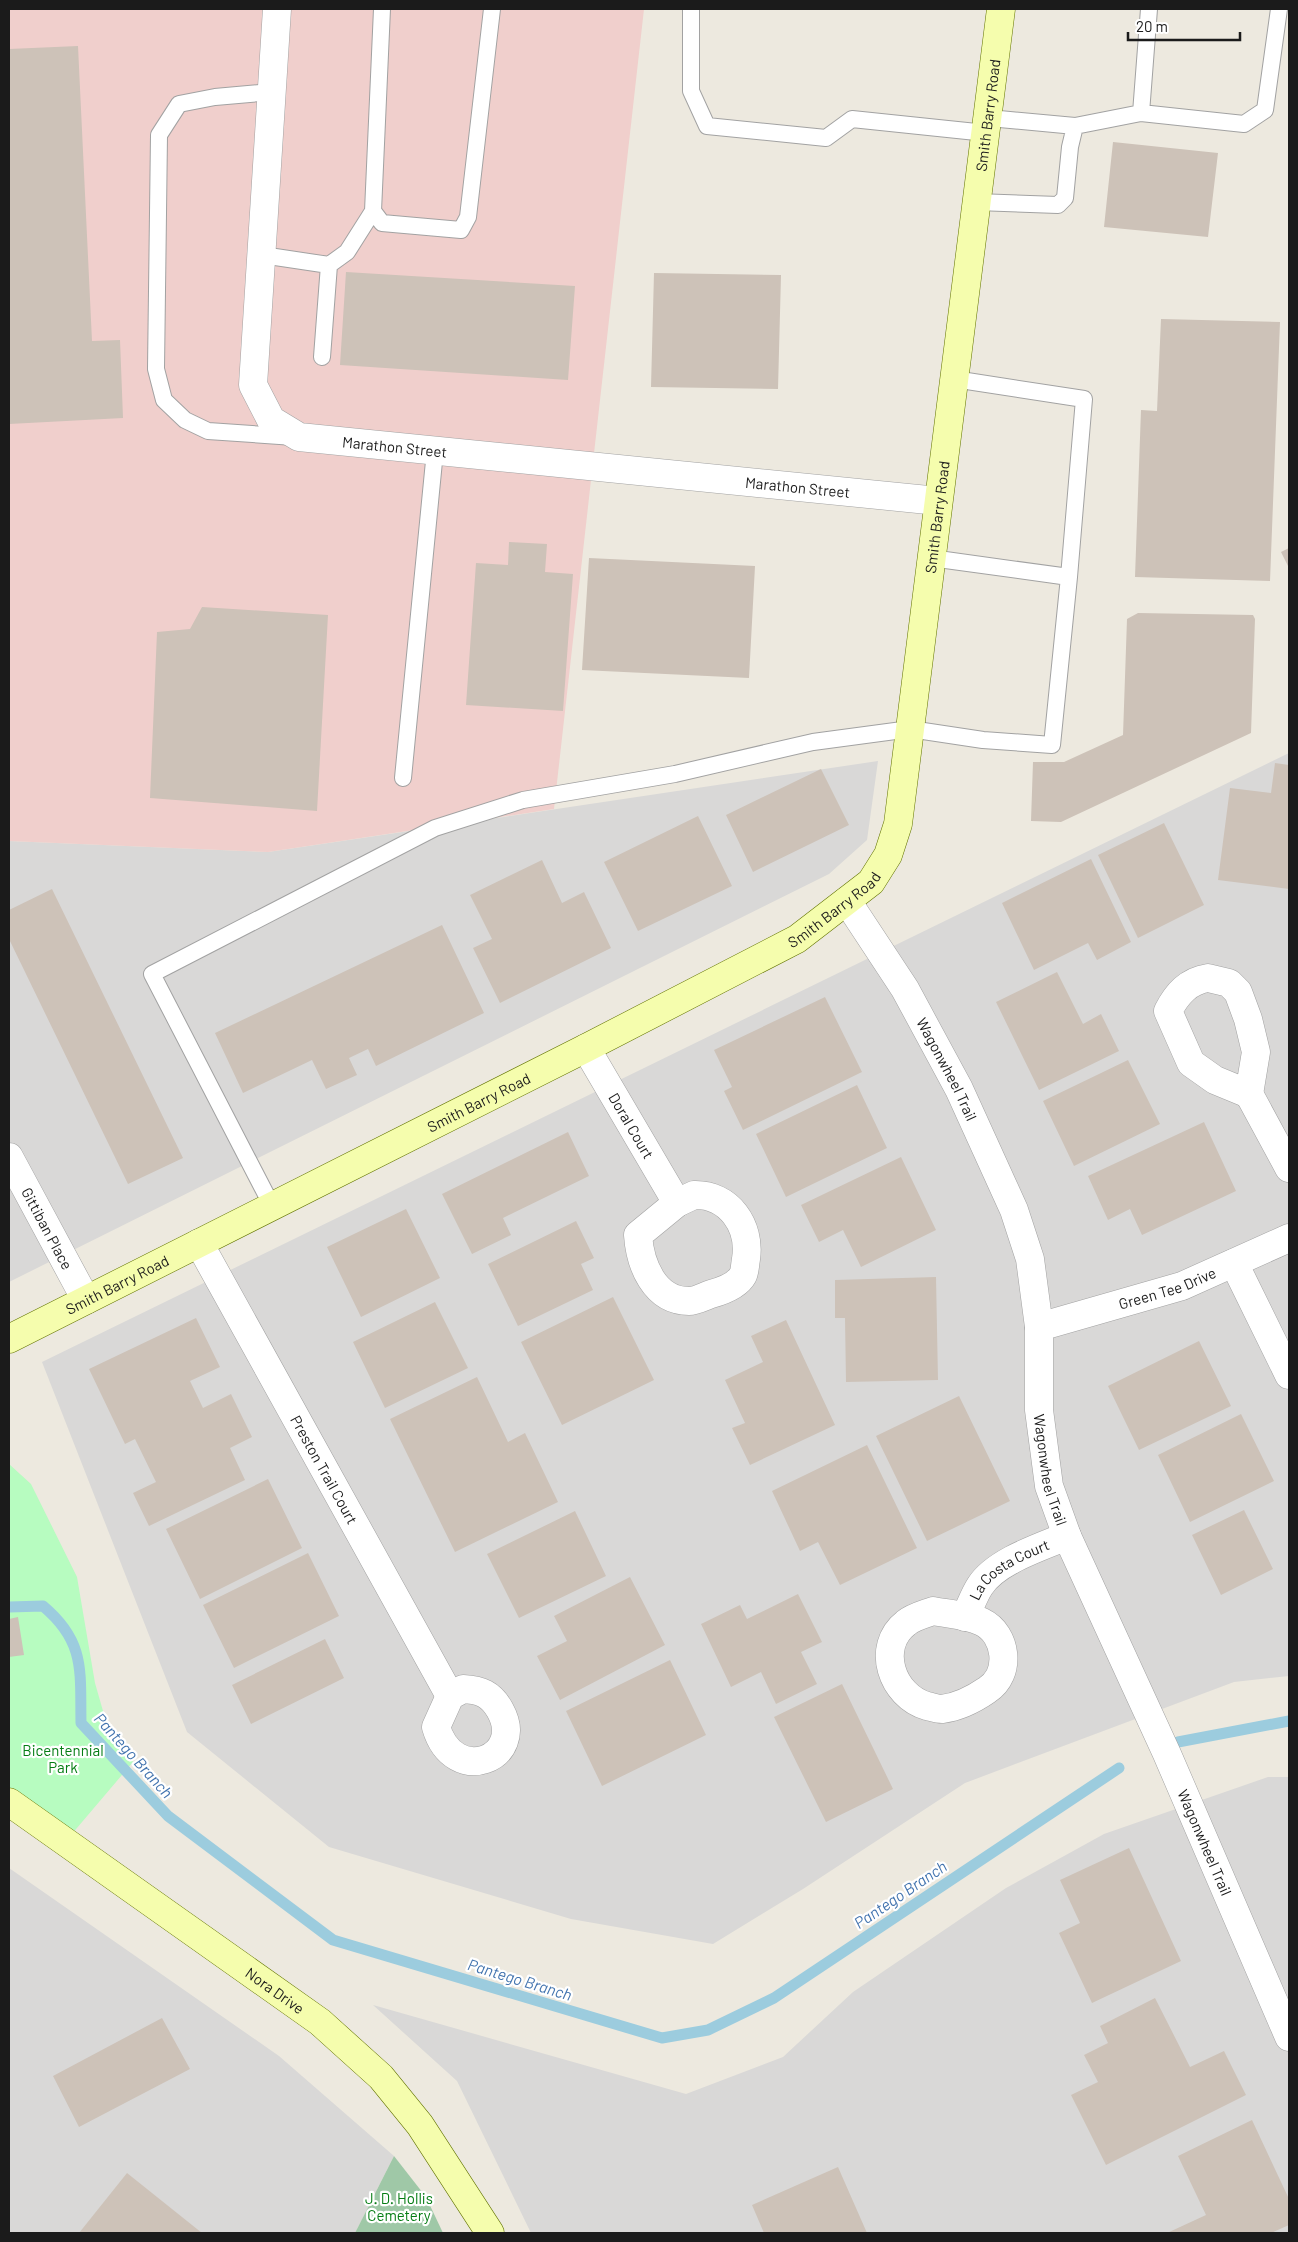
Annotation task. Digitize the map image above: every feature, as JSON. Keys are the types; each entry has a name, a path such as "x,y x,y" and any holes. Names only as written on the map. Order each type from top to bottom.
{"street":[{"name":"Marathon Street","path":"277,9 254,385 271,420 299,438 938,501"},
{"name":"Smith Barry Road","path":"9,1339 586,1048 797,939 871,882 888,855 898,824 976,202 988,126 1001,9"},
{"name":"Wagonwheel Trail","path":"847,902 904,989 955,1081 1010,1201 1030,1259 1039,1327 1039,1410 1049,1486 1067,1536 1167,1754 1289,2037"},
{"name":"Doral Court","path":"586,1048 677,1203"},
{"path":"1249,1094 1289,1168"},
{"name":"Gittiban Place","path":"9,1157 86,1300"},
{"name":"Green Tee Drive","path":"1039,1327 1182,1286 1289,1238"},
{"name":"Preston Trail Court","path":"199,1243 450,1696"},
{"path":"1234,1263 1289,1376"},
{"name":"La Costa Court","path":"965,1617 981,1584 996,1571 1016,1558 1067,1536"},
{"name":"Nora Drive","path":"9,1802 312,2017 374,2071 420,2125 490,2233"}],"lane":[{"path":"262,254 329,265 347,252 373,211 382,9"},
{"path":"373,211 382,223 461,230 468,217 492,9"},
{"path":"692,9 691,90 707,126 826,138 852,119 988,126 1075,126 1141,113 1244,124 1265,110 1279,9"},
{"path":"1141,113 1149,9"},
{"path":"272,92 215,97 179,104 159,135 156,369 164,400 185,420 208,431 299,438"},
{"path":"976,202 1058,204 1066,198 1070,147 1075,126"},
{"path":"322,357 329,265"},
{"path":"272,1206 152,974 435,828 523,800 674,774 813,742 910,729 983,740 1052,744 1069,577 1084,399 954,379"},
{"path":"403,778 435,451"},
{"path":"931,558 1069,577"}],"shaded area":[{"path":"9,9 644,9 554,809 268,852 9,841"},
{"path":"1289,753 1289,1676 1234,1682 965,1783 803,1889 713,1944 571,1919 329,1847 187,1732 42,1362"},
{"path":"878,761 867,840 829,874 9,1282 9,841 268,852"},
{"path":"1268,1777 1289,1777 1289,2233 531,2233 457,2081 373,2005 686,2094 783,2057 853,1992 1006,1888 1104,1834"},
{"path":"9,1868 279,2056 394,2156 355,2233 9,2233"}],"green space":[{"name":"Bicentennial Park","path":"9,1464 31,1484 77,1577 95,1683 107,1725 133,1762 71,1835 9,1790"},
{"name":"J. D. Hollis Cemetery","path":"394,2156 426,2197 443,2233 355,2233"}],"building":[{"path":"78,46 92,341 120,340 123,418 9,424 9,49"},
{"path":"1113,142 1218,153 1208,237 1104,227"},
{"path":"346,272 575,286 568,380 340,365"},
{"path":"654,273 781,275 778,389 651,387"},
{"path":"1161,319 1280,322 1270,581 1135,577 1141,410 1157,411"},
{"path":"509,542 547,544 545,572 573,574 563,711 466,705 476,563 508,565"},
{"path":"1289,548 1289,568 1281,552"},
{"path":"589,558 755,566 749,678 582,670"},
{"path":"202,607 328,615 317,811 150,798 157,632 190,629"},
{"path":"1138,613 1253,615 1255,619 1251,733 1061,822 1031,821 1033,762 1064,762 1123,735 1127,619"},
{"path":"1275,763 1289,765 1289,889 1218,880 1230,788 1271,793"},
{"path":"821,769 849,825 753,872 726,815"},
{"path":"698,816 732,886 638,931 604,862"},
{"path":"1164,823 1204,905 1138,938 1098,855"},
{"path":"1091,859 1131,942 1097,960 1088,943 1034,970 1002,903"},
{"path":"542,860 562,903 584,892 611,948 500,1003 473,948 492,939 470,895"},
{"path":"52,889 183,1158 128,1184 9,939 9,910"},
{"path":"442,925 484,1013 376,1066 368,1049 349,1058 357,1075 326,1089 312,1060 243,1093 215,1033"},
{"path":"1057,972 1083,1024 1101,1014 1119,1051 1039,1090 996,1002"},
{"path":"825,997 862,1072 743,1130 724,1091 732,1087 714,1050"},
{"path":"1128,1060 1160,1124 1074,1166 1043,1101"},
{"path":"857,1085 887,1148 786,1197 756,1134"},
{"path":"1204,1122 1236,1191 1142,1235 1130,1209 1108,1220 1088,1176"},
{"path":"568,1132 589,1176 503,1218 511,1235 472,1254 442,1194"},
{"path":"901,1157 936,1230 861,1267 843,1230 819,1242 801,1205"},
{"path":"406,1209 440,1278 361,1317 327,1247"},
{"path":"576,1221 594,1258 581,1264 593,1290 518,1326 488,1264"},
{"path":"936,1277 938,1380 846,1382 845,1318 835,1318 835,1280"},
{"path":"613,1297 654,1380 562,1425 521,1342"},
{"path":"435,1302 468,1368 385,1408 353,1342"},
{"path":"196,1318 220,1367 190,1381 203,1408 231,1394 252,1437 230,1448 245,1480 149,1526 133,1493 156,1482 135,1439 125,1444 89,1369"},
{"path":"786,1320 835,1425 750,1465 732,1428 745,1423 725,1380 763,1362 751,1336"},
{"path":"1199,1341 1231,1406 1139,1450 1108,1386"},
{"path":"477,1377 508,1442 525,1433 558,1502 455,1552 390,1419"},
{"path":"959,1396 1010,1501 927,1541 876,1436"},
{"path":"1241,1414 1274,1481 1190,1522 1158,1455"},
{"path":"867,1445 917,1548 840,1585 818,1542 800,1551 772,1491"},
{"path":"268,1479 302,1548 200,1599 166,1529"},
{"path":"1244,1510 1273,1569 1221,1595 1192,1535"},
{"path":"575,1511 606,1576 519,1618 487,1554"},
{"path":"308,1553 339,1616 234,1668 203,1605"},
{"path":"630,1577 665,1645 560,1700 537,1656 567,1641 554,1616"},
{"path":"798,1594 822,1642 801,1652 817,1684 776,1704 761,1672 731,1687 701,1624 740,1605 747,1619"},
{"path":"18,1617 24,1655 9,1657 9,1619"},
{"path":"325,1639 344,1678 251,1724 232,1685"},
{"path":"670,1660 706,1735 602,1786 566,1711"},
{"path":"842,1684 893,1789 826,1822 774,1717"},
{"path":"1129,1848 1181,1961 1092,2003 1059,1933 1080,1923 1060,1880"},
{"path":"1155,1998 1190,2067 1224,2051 1246,2095 1106,2165 1071,2095 1098,2082 1084,2055 1108,2043 1100,2026"},
{"path":"162,2018 190,2069 79,2127 53,2076"},
{"path":"1252,2120 1289,2199 1289,2225 1271,2233 1167,2233 1206,2215 1178,2156"},
{"path":"838,2167 867,2233 764,2233 752,2205"},
{"path":"127,2173 202,2233 79,2233"}],"waterway":[{"name":"Pantego Branch","path":"9,1607 43,1606 67,1632 74,1645 78,1659 81,1688 81,1723 168,1816 333,1940 662,2038 708,2030 774,1998 1119,1768"},
{"name":"Pantego Branch","path":"1178,1742 1289,1721"}]}
